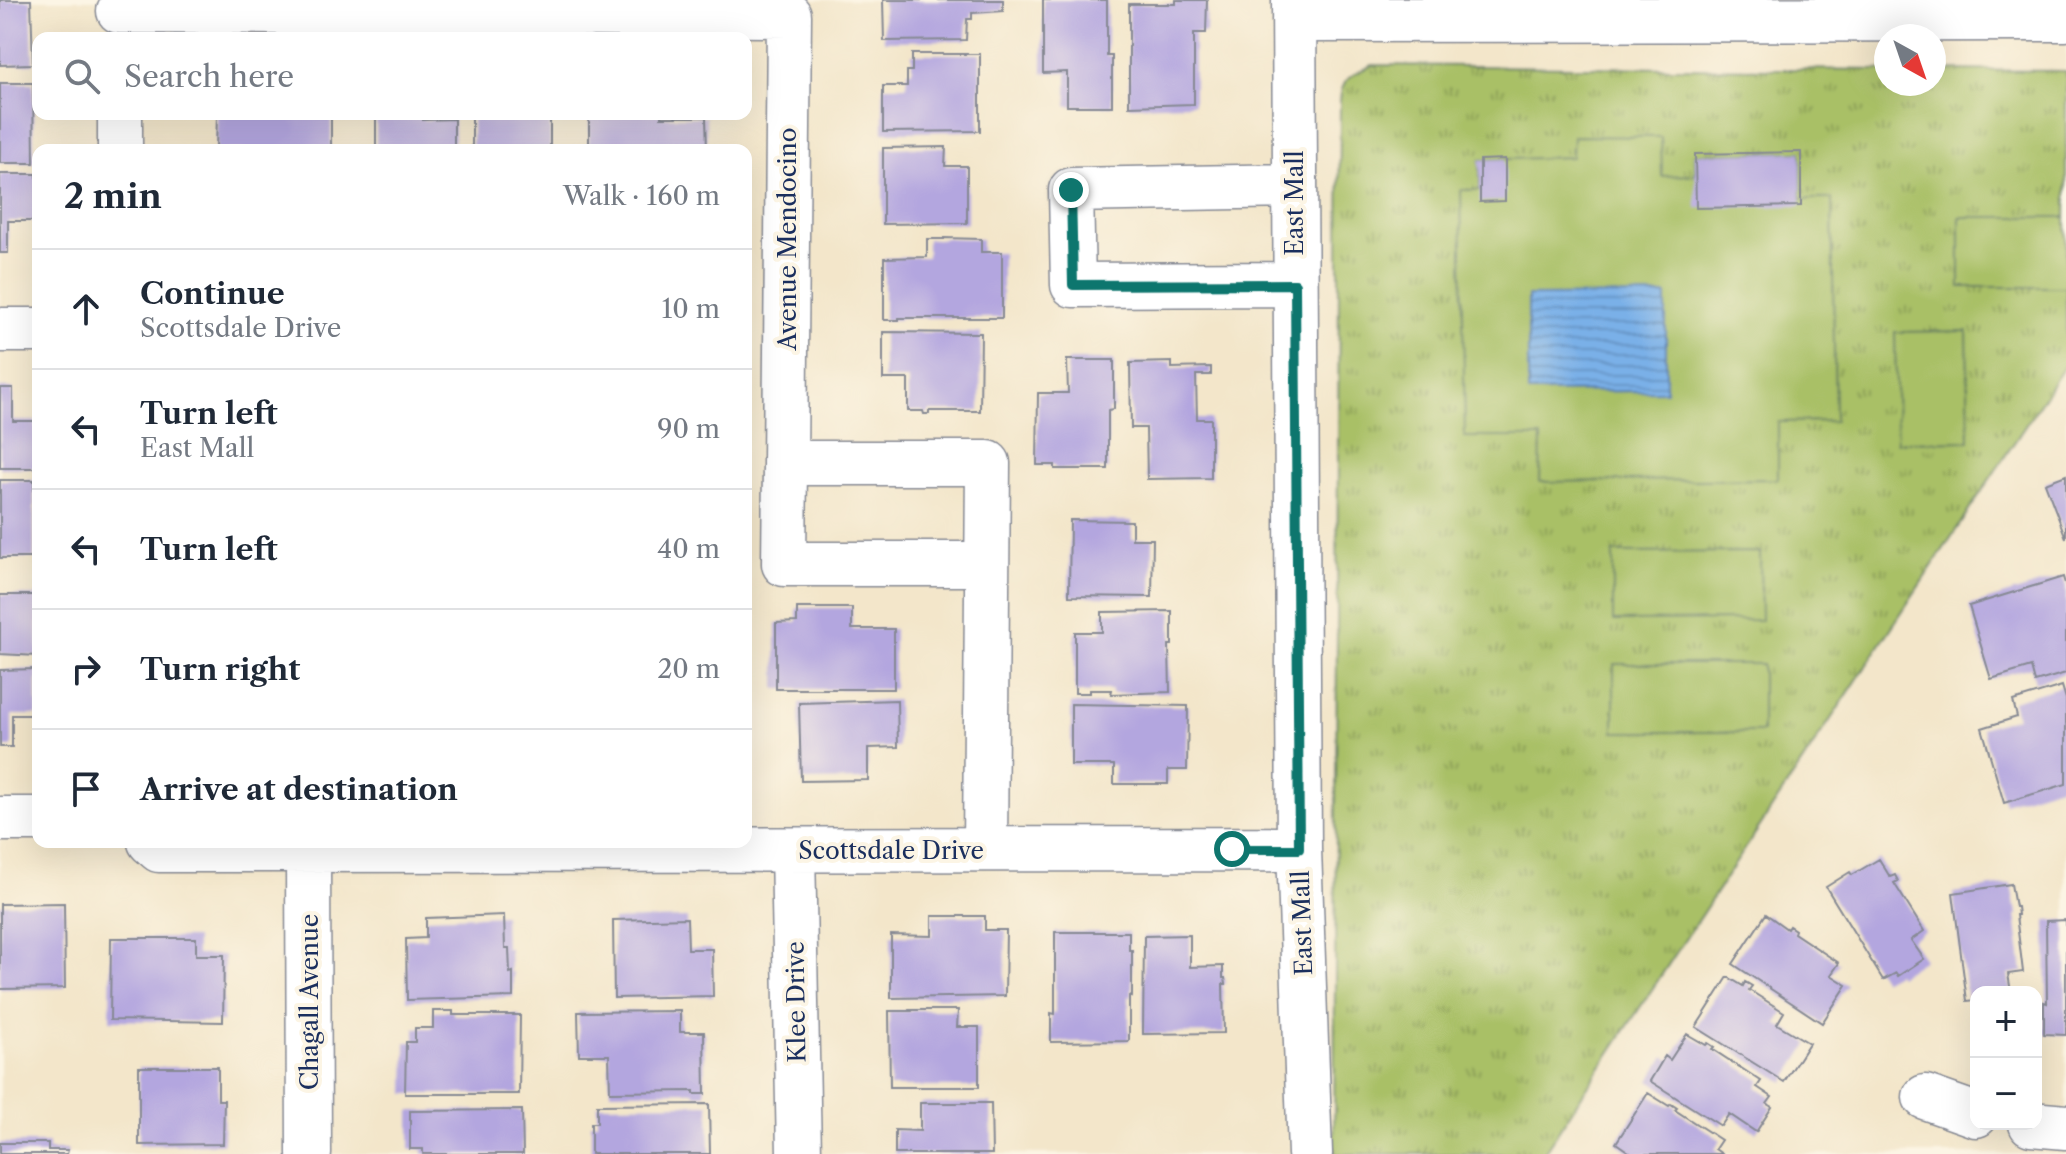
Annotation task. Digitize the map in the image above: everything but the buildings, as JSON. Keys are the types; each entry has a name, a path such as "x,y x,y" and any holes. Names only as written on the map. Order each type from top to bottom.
{"street":[{"path":"1294,10 1640,7 1959,10 2066,19"},
{"path":"119,16 715,8"},
{"name":"Avenue Mendocino","path":"715,8 789,15 784,564 987,564"},
{"name":"East Mall","path":"1294,10 1299,849 1310,1154"},
{"path":"120,120 120,144"},
{"path":"1294,186 1071,190 1073,285 1295,284"},
{"path":"0,330 32,330"},
{"path":"785,463 988,463 985,849"},
{"path":"0,819 32,819"},
{"name":"Scottsdale Drive","path":"157,848 308,851 370,848"},
{"name":"Scottsdale Drive","path":"652,848 1299,849"},
{"name":"Klee Drive","path":"793,850 799,1154"},
{"name":"Chagall Avenue","path":"308,851 309,1154"},
{"path":"1925,1097 1970,1113"},
{"path":"2042,1125 2066,1127"}],"green space":[{"path":"1373,65 1874,70 1874,96 1946,96 1946,70 2066,71 2066,364 1543,1154 1334,1154 1340,100 1346,81"},
{"path":"1573,136 1661,137 1662,176 1695,175 1695,154 1801,152 1801,199 1832,199 1835,421 1778,422 1778,479 1540,482 1541,437 1465,437 1461,190 1480,190 1480,160 1572,157"},
{"path":"1960,217 2066,217 2066,287 1960,287"},
{"path":"1967,331 1969,441 1897,442 1895,332"},
{"path":"1760,552 1761,620 1613,621 1613,553"},
{"path":"1614,664 1762,664 1762,732 1614,732"}],"water":[{"path":"1666,295 1666,391 1528,392 1528,296"}],"route":[{"path":"1071,190 1073,285 1295,284 1299,849 1232,849"}]}
